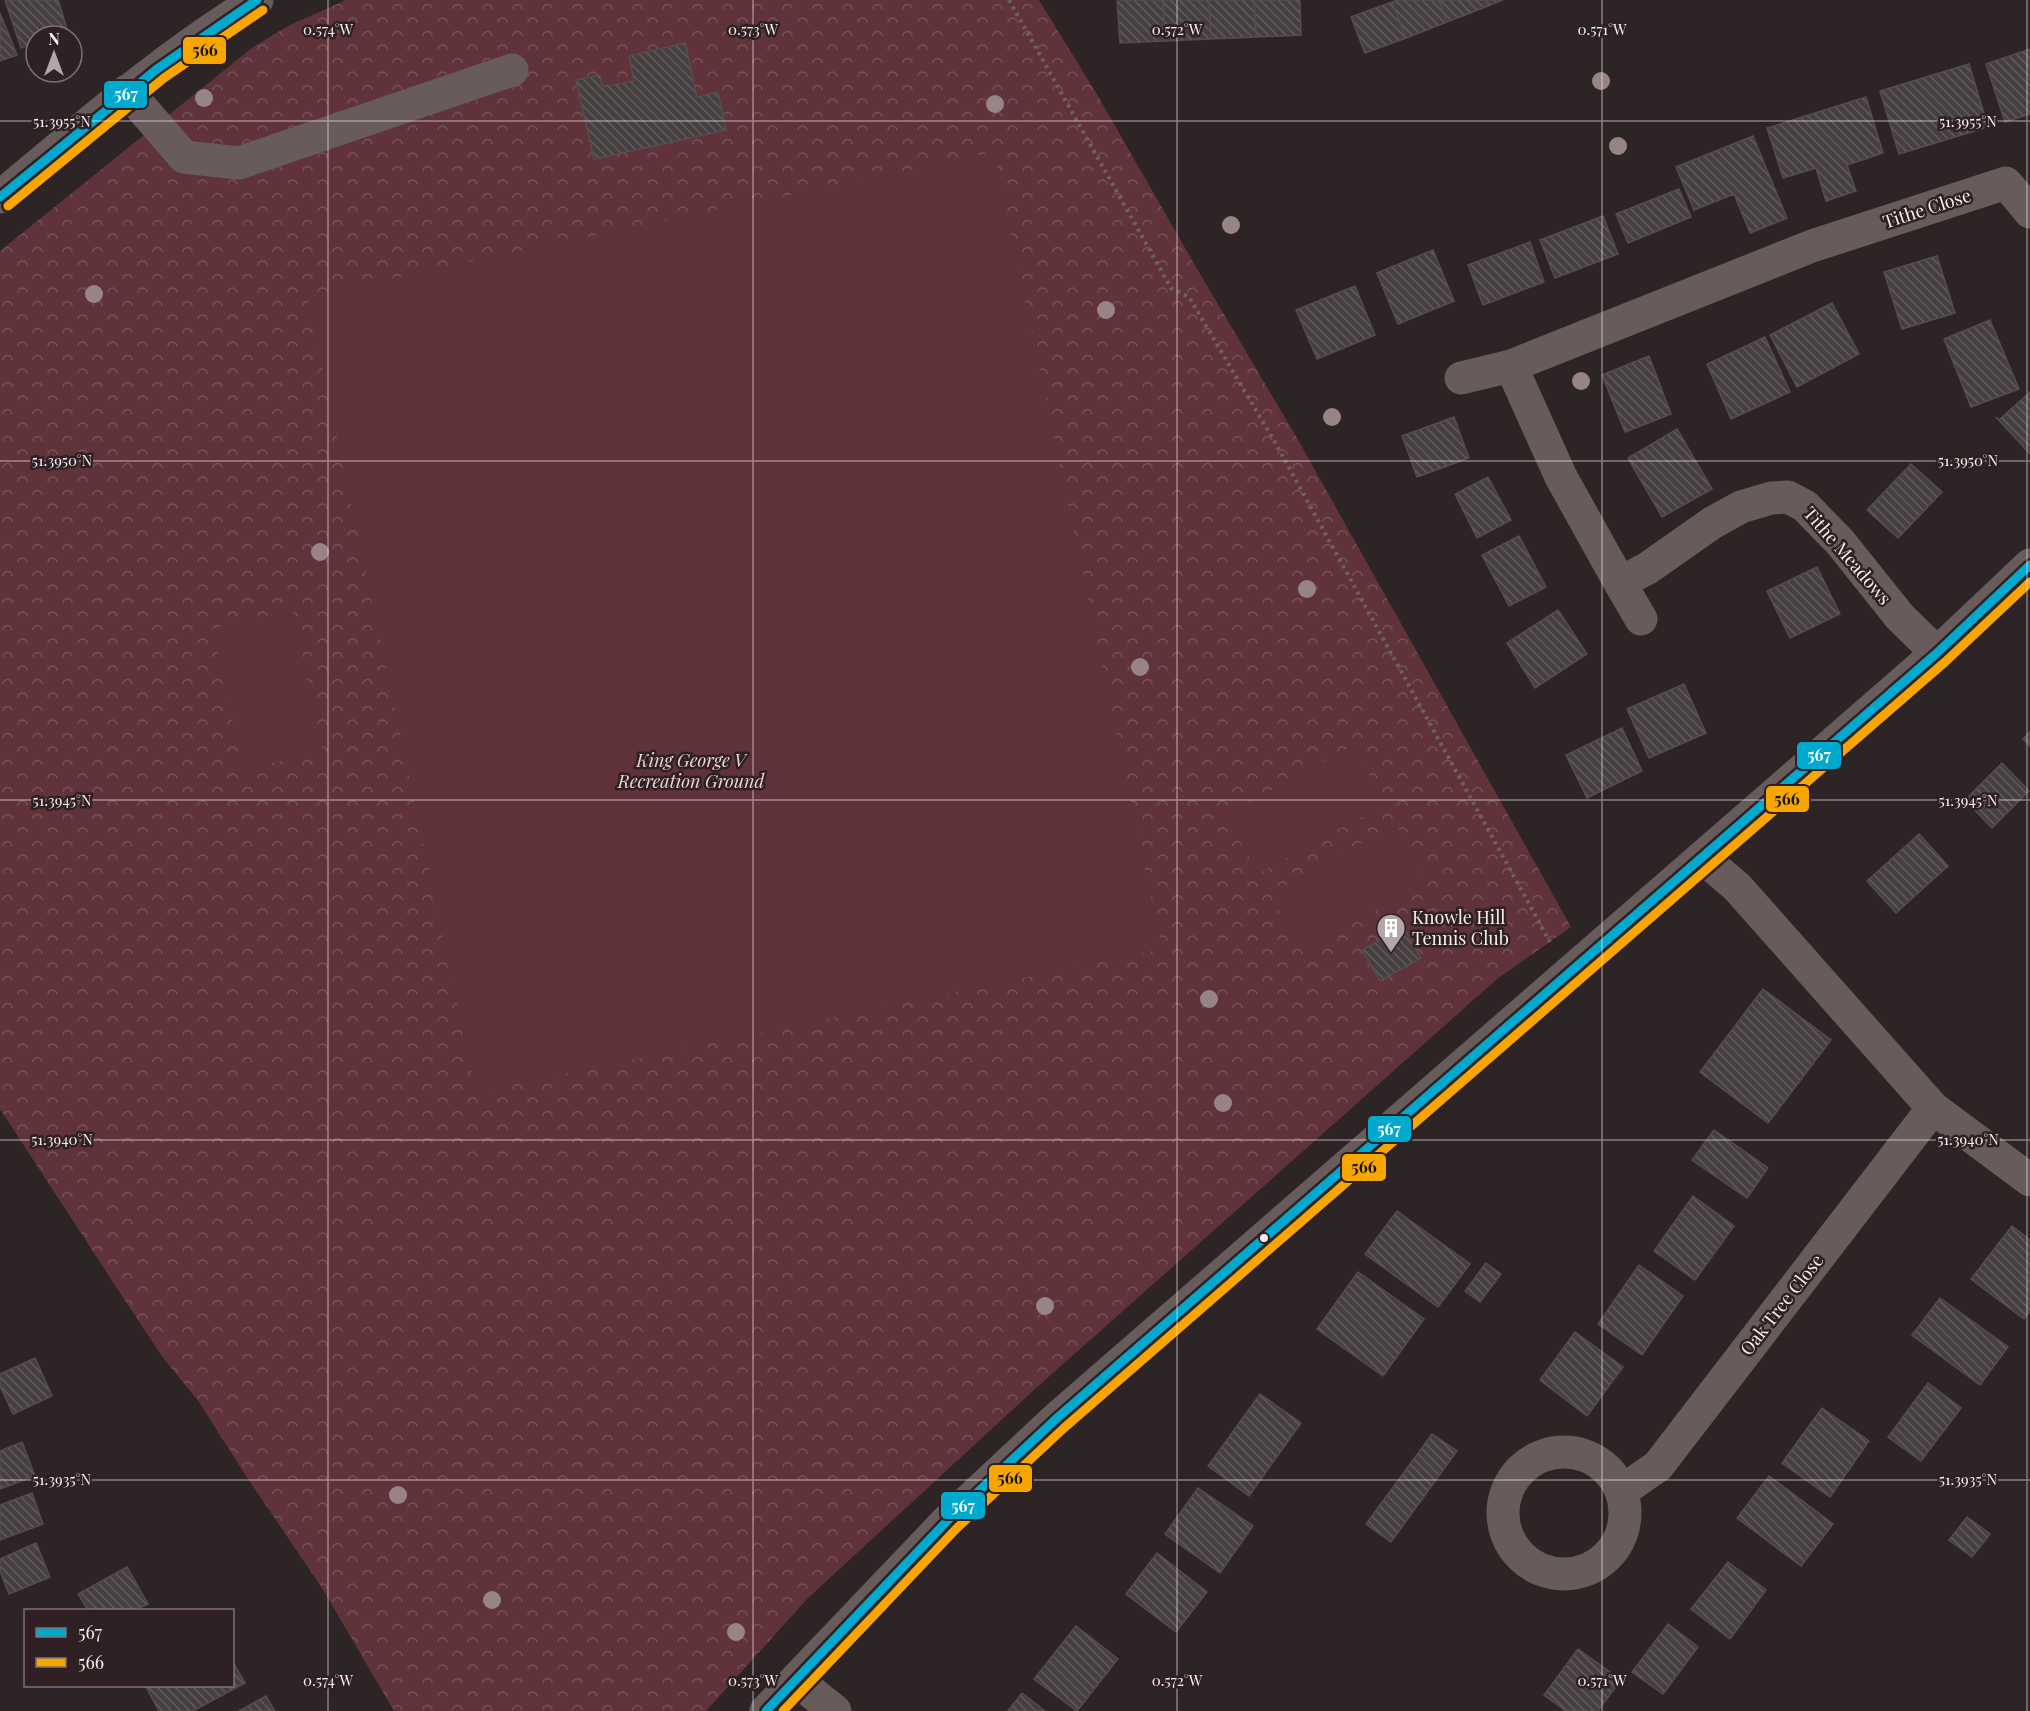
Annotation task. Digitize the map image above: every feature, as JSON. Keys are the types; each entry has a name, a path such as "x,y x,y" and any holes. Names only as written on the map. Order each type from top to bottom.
{"street":[{"path":"0,197 127,92 223,21 257,0"},
{"path":"127,92 184,157 239,164 512,70"},
{"name":"Tithe Close","path":"1511,366 1812,246 2018,179 2030,212"},
{"path":"1461,378 1511,366 1562,477 1641,619"},
{"name":"Tithe Meadows","path":"1620,583 1648,568 1712,523 1741,507 1771,498 1788,497 1805,506 1840,542 1900,617 1937,653"},
{"path":"766,1711 949,1519 1056,1419 1937,653 2030,565"},
{"path":"1703,858 1737,887 1933,1108 2030,1180"},
{"name":"Oak Tree Close","path":"1622,1491 1658,1466 1933,1108"},
{"path":"796,1680 835,1711"}],"path":[{"path":"1009,0 1171,288 1189,297 1276,444 1555,951 1572,972"}],"green space":[{"name":"King George V Recreation Ground","path":"346,0 1039,0 1098,96 1297,438 1571,927 1497,979 1035,1389 807,1599 706,1711 394,1711 322,1588 199,1402 161,1355 0,1109 0,251 253,47 288,26"},
{"path":"994,152 1162,949 476,1092 307,296"},
{"path":"293,610 323,752 243,769 213,628"},
{"path":"1353,746 1385,804 1258,874 1226,815"},
{"path":"1396,824 1428,882 1302,952 1270,894"}],"building":[{"path":"5,0 58,0 66,24 24,24 24,47 21,48"},
{"path":"1117,0 1163,0 1165,41 1120,43"},
{"path":"1163,0 1209,0 1211,39 1165,41"},
{"path":"1209,0 1254,0 1256,37 1211,39"},
{"path":"1254,0 1300,0 1301,35 1256,37"},
{"path":"1439,0 1447,22 1406,38 1392,2"},
{"path":"1439,0 1486,0 1488,6 1447,22"},
{"path":"1486,0 1503,0 1488,6"},
{"path":"1392,2 1406,38 1365,53 1351,17"},
{"path":"0,13 17,55 0,61"},
{"path":"685,43 697,97 718,92 726,130 594,159 576,80 600,75 603,87 634,81 629,56"},
{"path":"2030,49 2030,114 2005,122 1986,64"},
{"path":"1969,64 1988,127 1899,154 1880,91"},
{"path":"1866,97 1883,153 1847,165 1856,191 1826,201 1816,168 1783,178 1767,128"},
{"path":"1753,136 1787,218 1750,233 1734,194 1694,210 1676,167"},
{"path":"1679,189 1691,217 1628,243 1616,214"},
{"path":"1603,216 1618,254 1555,278 1540,240"},
{"path":"1530,242 1544,282 1483,305 1468,265"},
{"path":"1433,250 1454,301 1398,324 1377,273"},
{"path":"1937,256 1955,313 1902,329 1884,272"},
{"path":"1355,286 1375,335 1317,359 1296,310"},
{"path":"1832,303 1859,354 1797,387 1770,335"},
{"path":"1990,320 2019,389 1971,407 1944,339"},
{"path":"1765,337 1790,392 1731,419 1707,364"},
{"path":"1649,356 1671,414 1625,432 1602,375"},
{"path":"2030,392 2030,454 1996,417 1999,420"},
{"path":"1454,417 1469,458 1417,477 1402,436"},
{"path":"1677,429 1712,489 1662,517 1628,458"},
{"path":"1911,464 1942,492 1898,538 1867,510"},
{"path":"1488,477 1511,520 1477,538 1455,494"},
{"path":"1519,536 1546,587 1509,606 1482,555"},
{"path":"1817,567 1840,614 1790,638 1767,591"},
{"path":"1558,610 1587,654 1535,688 1507,643"},
{"path":"1684,684 1706,733 1649,758 1627,709"},
{"path":"1622,728 1642,771 1587,798 1566,755"},
{"path":"2030,732 2030,746 2023,739"},
{"path":"2002,763 2029,791 1992,828 1965,800"},
{"path":"1919,834 1948,866 1896,913 1867,881"},
{"name":"Knowle Hill Tennis Club","path":"1403,927 1421,958 1380,981 1362,950"},
{"path":"1763,989 1831,1040 1768,1123 1700,1072"},
{"path":"1714,1130 1768,1168 1747,1198 1692,1160"},
{"path":"1693,1196 1734,1226 1695,1280 1654,1251"},
{"path":"1397,1211 1470,1264 1438,1307 1365,1254"},
{"path":"2012,1226 2030,1240 2030,1311 2024,1319 1971,1279"},
{"path":"1486,1263 1501,1274 1480,1302 1465,1291"},
{"path":"1639,1265 1683,1296 1642,1355 1598,1324"},
{"path":"1358,1272 1424,1319 1383,1376 1317,1329"},
{"path":"1940,1298 2008,1347 1980,1385 1912,1335"},
{"path":"1575,1332 1623,1367 1587,1416 1540,1380"},
{"path":"35,1358 52,1396 13,1414 0,1386 0,1374"},
{"path":"1928,1383 1961,1408 1921,1461 1888,1437"},
{"path":"1260,1394 1301,1423 1249,1496 1208,1466"},
{"path":"1822,1408 1869,1441 1830,1497 1782,1463"},
{"path":"1432,1434 1457,1451 1391,1542 1366,1524"},
{"path":"22,1442 35,1476 0,1489 0,1451"},
{"path":"1769,1476 1833,1524 1801,1566 1737,1518"},
{"path":"1198,1488 1253,1526 1220,1573 1165,1534"},
{"path":"32,1493 43,1524 0,1540 0,1505"},
{"path":"1967,1517 1990,1534 1972,1557 1949,1540"},
{"path":"36,1543 50,1577 9,1594 0,1571 0,1559"},
{"path":"1157,1553 1207,1592 1176,1632 1126,1594"},
{"path":"1728,1562 1766,1590 1730,1639 1691,1609"},
{"path":"127,1567 148,1604 137,1609 87,1609 78,1594"},
{"path":"1668,1624 1698,1647 1663,1694 1632,1672"},
{"path":"1076,1626 1118,1659 1077,1711 1034,1679"},
{"path":"1578,1649 1621,1680 1598,1711 1566,1711 1544,1695"},
{"path":"234,1664 245,1683 193,1711 159,1711 146,1687 234,1687"},
{"path":"1022,1693 1045,1711 1008,1711"},
{"path":"266,1696 275,1711 239,1711"}],"transit line":[{"name":"567","path":"0,197 157,69 257,0"},
{"name":"566","path":"8,206 164,78 263,10"},
{"name":"567","path":"766,1711 949,1519 1056,1419 1937,653 2030,565"},
{"name":"566","path":"783,1711 957,1528 1064,1428 1945,662 2030,582"}],"place":[{"name":"Knowle Hill Tennis Club","path":"1391,954"}]}
